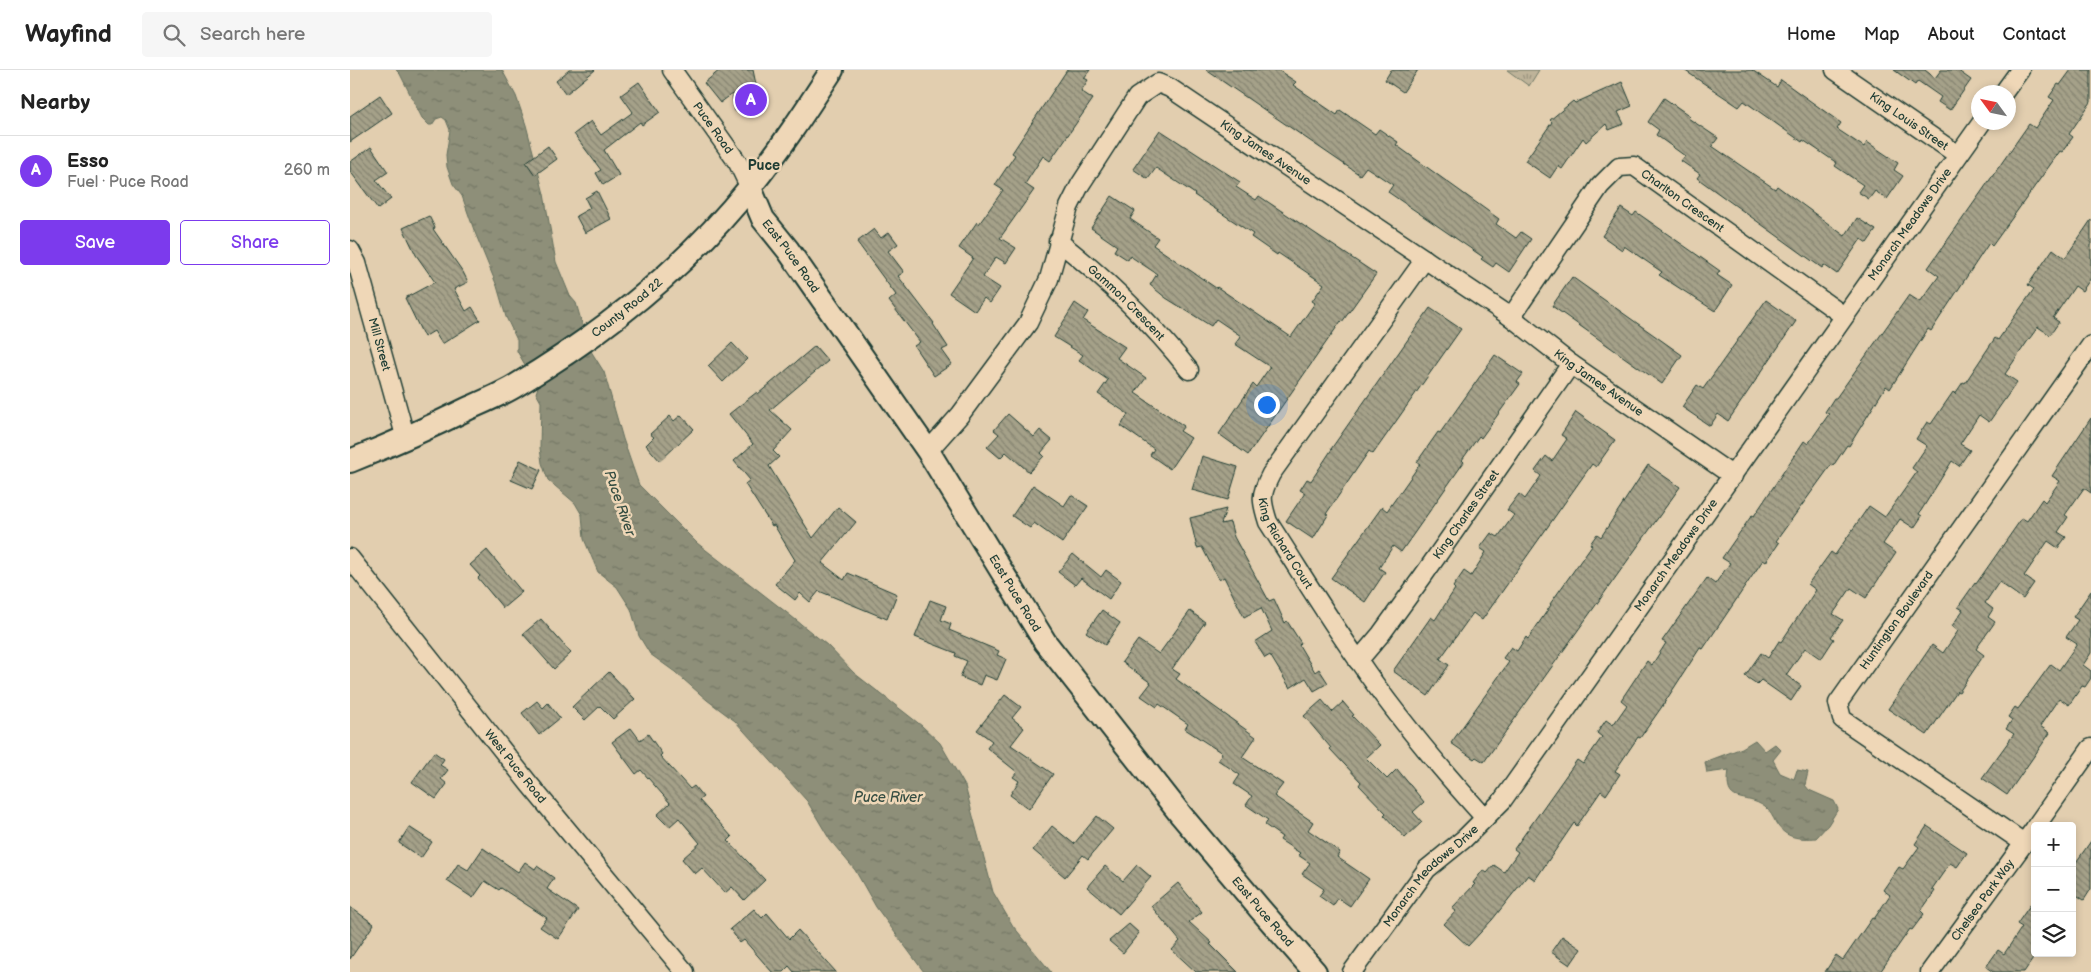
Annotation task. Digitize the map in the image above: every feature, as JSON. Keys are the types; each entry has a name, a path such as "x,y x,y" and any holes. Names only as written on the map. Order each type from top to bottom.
{"main road":[{"name":"County Road 22","path":"350,461 406,438 514,387 599,330 652,288 705,238 750,188 808,108 832,70"},
{"name":"East Puce Road","path":"750,188 763,219 788,250 928,451 1045,642 1180,815 1315,972"}],"street":[{"name":"Puce Road","path":"672,70 738,163 750,188"},
{"name":"King Louis Street","path":"1835,70 1958,155"},
{"path":"2009,85 2020,70"},
{"name":"King James Avenue","path":"928,451 960,415 1028,323 1049,279 1069,207 1080,185 1137,97 1158,83 1170,88 1511,316 1571,364 1733,476"},
{"name":"Monarch Meadows Drive","path":"1352,972 1427,868 1464,838 1502,800 1976,130"},
{"name":"Charlton Crescent","path":"1511,316 1600,186 1619,167 1634,166 1844,316"},
{"name":"Gammon Crescent","path":"1058,241 1099,274 1170,346 1188,370"},
{"name":"Mill Street","path":"350,250 358,263 406,438"},
{"name":"King Richard Court","path":"1425,259 1271,474 1264,487 1262,502 1268,522 1358,661 1406,725 1485,818"},
{"name":"Huntington Boulevard","path":"2024,843 1926,778 1842,718 1838,703 2091,345"},
{"name":"King Charles Street","path":"1358,661 1423,576 1571,364"},
{"name":"West Puce Road","path":"350,558 530,785 685,972"},
{"name":"Chelsea Park Way","path":"2039,822 2091,748"},
{"name":"Chelsea Park Way","path":"1930,972 2031,833"}],"green space":[{"path":"1507,70 1539,70 1529,86"}],"water":[{"name":"Puce River","path":"396,70 502,70 516,96 526,125 544,194 556,262 570,296 576,303 589,348 604,372 623,439 639,485 697,543 827,645 854,673 922,726 940,743 965,786 993,892 1013,926 1051,972 924,972 876,907 855,870 830,840 807,801 735,721 650,654 639,636 631,609 617,587 598,572 584,539 582,515 575,503 548,480 542,463 540,448 541,402 536,393 538,387 517,351 517,340 506,317 497,286 462,196 453,184 447,167 446,155 450,130 446,120 442,117 436,119 432,125 429,125 422,118 400,74"},
{"path":"1755,740 1765,751 1775,744 1781,750 1773,760 1780,773 1794,779 1797,770 1808,772 1805,785 1809,790 1834,801 1838,809 1828,825 1816,838 1799,838 1789,835 1780,828 1765,807 1732,794 1729,790 1728,782 1729,770 1707,773 1705,762 1742,748"}],"building":[{"path":"569,70 595,70 566,94 556,81"},
{"path":"720,70 753,70 759,99 754,107 735,111 732,94 720,103 704,83"},
{"path":"1067,70 1090,70 1084,78 1088,80 1081,91 1093,99 1050,161 1043,156 1025,184 1034,190 1000,238 1016,248 1006,263 996,257 983,277 1000,288 990,303 984,298 975,311 949,293 973,258 959,248 1003,190 995,185 1015,155 1012,153"},
{"path":"1206,70 1278,70 1296,82 1293,85 1337,115 1340,110 1375,134 1379,129 1398,142 1396,145 1499,219 1496,224 1516,238 1521,232 1531,239 1509,272 1496,263 1493,267 1481,259 1483,257 1388,192 1393,185 1366,167 1360,175"},
{"path":"1391,70 1418,70 1403,92 1385,80"},
{"path":"1684,70 1752,70 1777,87 1781,80 1841,123 1837,129 1864,147 1867,142 1898,163 1894,170 1903,176 1887,199 1875,191 1869,199 1858,192 1863,185 1835,166 1837,163 1803,140 1802,142 1744,101 1739,107"},
{"path":"1894,70 1925,70 1935,78 1941,70 1957,70 1971,80 1950,110 1938,102 1941,97 1918,81 1915,85"},
{"path":"2071,70 2091,70 2091,102 2069,134 2073,137 2062,152 2060,151 1992,246 1989,243 1931,331 1928,329 1890,389 1886,386 1849,446 1847,445 1833,466 1831,465 1776,541 1779,543 1766,562 1763,560 1703,649 1700,648 1661,708 1615,771 1620,774 1606,795 1601,791 1577,826 1574,823 1535,880 1528,875 1492,920 1468,946 1444,924 1456,911 1452,908 1475,884 1473,883 1483,870 1487,873 1494,865 1504,872 1518,852 1514,849 1577,760 1583,764 1602,737 1597,733 1606,720 1613,725 1627,705 1621,700 1647,661 1652,665 1666,643 1662,641 1707,578 1715,584 1730,563 1722,558 1752,515 1754,516 1804,441 1808,444 1829,414 1825,412 1834,398 1836,398 1909,295 1920,302 1939,276 1928,268 2029,124 2035,128 2054,100 2049,97"},
{"path":"639,82 660,112 642,125 640,122 604,150 619,175 603,185 596,173 601,170 574,134 591,121 601,135 633,112 621,95"},
{"path":"1622,82 1632,106 1618,112 1624,124 1609,130 1606,124 1586,142 1583,138 1562,169 1558,166 1550,178 1525,161 1552,122 1550,120 1573,101 1575,103"},
{"path":"380,95 392,113 350,142 350,116"},
{"path":"1664,98 1690,116 1688,118 1718,138 1712,146 1775,189 1777,186 1845,236 1857,218 1876,230 1867,243 1861,239 1837,274 1824,265 1822,268 1697,178 1700,174 1681,161 1685,156 1656,135 1659,130 1648,122"},
{"path":"1160,130 1240,182 1236,187 1256,200 1259,196 1376,274 1248,455 1219,434 1253,384 1256,387 1270,367 1235,344 1241,336 1216,319 1211,326 1166,298 1150,285 1157,274 1130,256 1128,260 1114,251 1117,246 1091,228 1112,196 1135,211 1130,219 1158,238 1153,245 1291,337 1315,303 1312,301 1324,284 1278,253 1277,255 1251,237 1253,234 1156,168 1148,179 1133,169"},
{"path":"548,146 557,159 535,175 526,162"},
{"path":"371,147 388,172 376,180 391,199 378,209 350,171 350,162"},
{"path":"597,191 611,219 585,233 576,216 590,208 585,198"},
{"path":"1621,208 1633,216 1636,212 1720,271 1717,275 1732,285 1715,311 1659,275 1662,272 1624,246 1622,250 1602,236"},
{"path":"429,216 435,228 433,229 468,282 454,289 466,311 472,307 480,320 442,344 434,331 424,337 405,298 435,282 416,255 403,228"},
{"path":"2091,220 2091,278 2082,291 2075,286 2053,318 2059,322 2050,335 2038,327 2027,342 2005,374 2017,382 1989,422 1979,415 1960,444 1970,450 1959,466 1952,461 1919,514 1922,516 1914,528 1900,519 1883,544 1896,553 1866,598 1851,588 1833,614 1843,620 1831,637 1834,639 1821,659 1805,648 1786,675 1801,686 1791,701 1761,680 1757,684 1745,676 1761,653 1768,658 1779,641 1781,642 1816,590 1808,584 1831,552 1835,555 1869,506 1885,517 1917,472 1912,468 1927,446 1916,439 1927,422 1931,424 1953,392 1955,394 1963,382 1965,383 1995,338 1998,340 2034,289 2028,285 2053,249 2065,258"},
{"path":"874,229 881,238 889,232 898,244 888,251 904,272 898,276 934,323 948,347 942,350 952,364 934,376 914,346 920,342 889,301 896,295 857,242"},
{"path":"1572,277 1682,355 1662,384 1552,306"},
{"path":"1766,300 1796,321 1728,421 1718,414 1710,426 1682,407 1697,385 1703,389"},
{"path":"1075,303 1088,312 1083,320 1125,347 1117,358 1146,378 1135,393 1184,426 1180,431 1191,438 1170,469 1150,455 1154,449 1121,426 1128,414 1098,394 1108,380 1079,360 1083,355 1054,337"},
{"path":"1430,308 1461,329 1373,454 1369,451 1326,514 1328,515 1313,539 1286,521 1305,493 1300,490 1307,479 1311,481 1331,449"},
{"path":"732,343 747,359 723,382 708,366"},
{"path":"815,346 828,361 770,410 792,430 773,451 779,457 769,466 813,538 838,507 856,522 822,563 844,580 848,573 897,594 887,619 819,591 810,602 800,593 795,600 775,584 795,560 774,525 772,526 745,484 750,480 734,461 753,444 729,414 757,392 758,394"},
{"path":"1495,355 1523,374 1517,382 1520,384 1481,438 1479,436 1462,460 1464,462 1401,552 1393,546 1379,568 1385,572 1365,602 1331,578 1382,507 1387,511 1420,464 1417,462 1438,432 1440,433"},
{"path":"1576,412 1615,440 1596,467 1592,464 1482,620 1473,613 1440,659 1449,665 1428,696 1393,671 1431,617 1435,620 1464,571 1471,576 1486,552 1480,548 1491,533 1498,537 1514,515 1507,510 1519,494 1525,499 1541,476 1535,471 1546,456 1552,461 1567,439 1561,435"},
{"path":"1008,414 1034,437 1040,430 1052,440 1041,453 1044,456 1029,472 1006,452 1000,458 987,447 999,434 994,430"},
{"path":"681,415 694,429 660,461 646,445 654,437 650,434 670,416 674,421"},
{"path":"2091,418 2091,493 2084,488 2065,515 2068,517 2058,532 2066,537 2058,548 2048,541 2024,576 2034,583 2023,599 1999,582 1985,603 1993,609 1988,617 1995,622 1976,649 1984,655 1927,735 1888,709 1932,645 1943,653 1958,631 1952,626 1963,610 1958,607 2022,518 2027,521 2042,499 2045,502 2060,481 2052,476"},
{"path":"1202,456 1238,467 1228,500 1192,490"},
{"path":"520,460 541,470 532,489 511,480"},
{"path":"1648,465 1680,487 1484,762 1476,757 1474,759 1451,743 1509,662 1503,658 1511,647 1517,651 1526,637 1528,639 1550,604 1592,545 1590,544 1597,534 1601,537"},
{"path":"1033,485 1064,506 1071,495 1088,506 1062,543 1034,523 1030,528 1012,516"},
{"path":"1226,509 1221,524 1230,522 1234,537 1269,601 1274,599 1285,623 1287,621 1301,643 1299,645 1315,672 1319,669 1328,683 1314,691 1306,678 1290,688 1270,655 1265,658 1255,642 1272,631 1261,608 1244,617 1224,577 1219,580 1202,547 1197,548 1190,518"},
{"path":"487,550 522,592 503,608 478,578 480,576 470,565"},
{"path":"1073,554 1101,577 1106,570 1121,581 1109,599 1081,578 1075,585 1058,572"},
{"path":"2091,591 2091,653 2083,665 2091,671 2091,678 2085,687 2082,686 2069,705 2059,698 2040,726 2050,733 2007,795 1982,778 2014,734 2006,729 2012,720 2008,717 2015,707 2018,709 2051,664 2059,670 2077,644 2066,637 2078,620 2073,617"},
{"path":"930,600 946,606 941,620 951,624 949,630 999,651 997,655 1006,659 997,680 984,675 980,685 960,677 967,661 955,656 956,653 915,637"},
{"path":"1102,610 1120,623 1105,645 1086,632"},
{"path":"1190,611 1205,622 1172,669 1180,674 1176,679 1256,737 1242,757 1283,784 1274,796 1313,822 1308,830 1340,852 1337,857 1369,879 1350,906 1338,898 1333,906 1319,896 1324,889 1302,874 1310,863 1298,855 1300,853 1280,840 1282,837 1265,825 1268,820 1246,805 1252,796 1234,784 1240,775 1218,760 1222,753 1185,729 1188,724 1159,704 1157,707 1141,696 1151,683 1122,662 1138,640 1159,654"},
{"path":"541,619 571,653 554,669 523,634"},
{"path":"609,672 635,699 613,719 600,706 585,720 572,707"},
{"path":"1005,695 1021,707 1012,718 1024,728 1011,745 1053,774 1029,809 1010,795 1019,781 1013,777 1017,772 987,748 992,741 977,730"},
{"path":"1322,700 1332,712 1343,702 1354,715 1352,716 1380,745 1366,758 1387,779 1397,769 1424,802 1413,812 1422,822 1405,838 1384,815 1386,813 1359,785 1361,782 1330,749 1304,716"},
{"path":"537,701 543,708 548,703 560,718 539,735 522,713"},
{"path":"631,728 640,740 648,734 662,754 660,756 690,789 694,786 703,797 699,800 732,837 728,841 765,880 744,900 732,887 725,893 702,868 695,874 682,859 700,843 679,818 669,827 657,815 670,803 641,770 636,774 612,742"},
{"path":"434,752 444,759 440,765 448,770 441,779 447,784 436,799 412,782"},
{"path":"1097,816 1113,829 1088,859 1083,855 1065,877 1033,850 1052,826 1074,844"},
{"path":"1927,826 1967,853 1957,867 1950,863 1932,889 1935,891 1921,911 1924,914 1912,930 1910,929 1880,972 1825,972 1836,955 1843,960 1872,918 1874,919 1890,895 1883,890 1899,867 1903,869 1919,847 1915,844"},
{"path":"409,827 432,842 421,858 399,843"},
{"path":"2091,841 2091,889 2084,900 2076,895 2076,862"},
{"path":"483,848 518,872 525,862 535,869 537,866 554,878 547,889 578,910 558,939 540,927 547,918 501,888 499,890 485,881 473,898 447,881 458,864 468,870"},
{"path":"1137,865 1151,877 1119,914 1087,887 1105,866 1123,881"},
{"path":"1178,883 1202,912 1189,922 1212,943 1210,944 1238,972 1196,972 1172,950 1180,941 1151,906"},
{"path":"2031,904 2031,957 2034,957 2024,972 1993,972 1986,967 1998,950 2004,954 2022,927 2017,924"},
{"path":"350,907 374,924 350,959"},
{"path":"754,909 762,918 767,913 789,939 798,930 836,972 794,972 789,966 783,972 772,972 744,940 740,943 730,929"},
{"path":"1129,924 1139,933 1123,953 1109,941"},
{"path":"1562,936 1581,949 1570,965 1551,952"}],"place":[{"name":"Esso","path":"751,100"}],"district":[{"name":"Puce","path":"764,165"}]}
